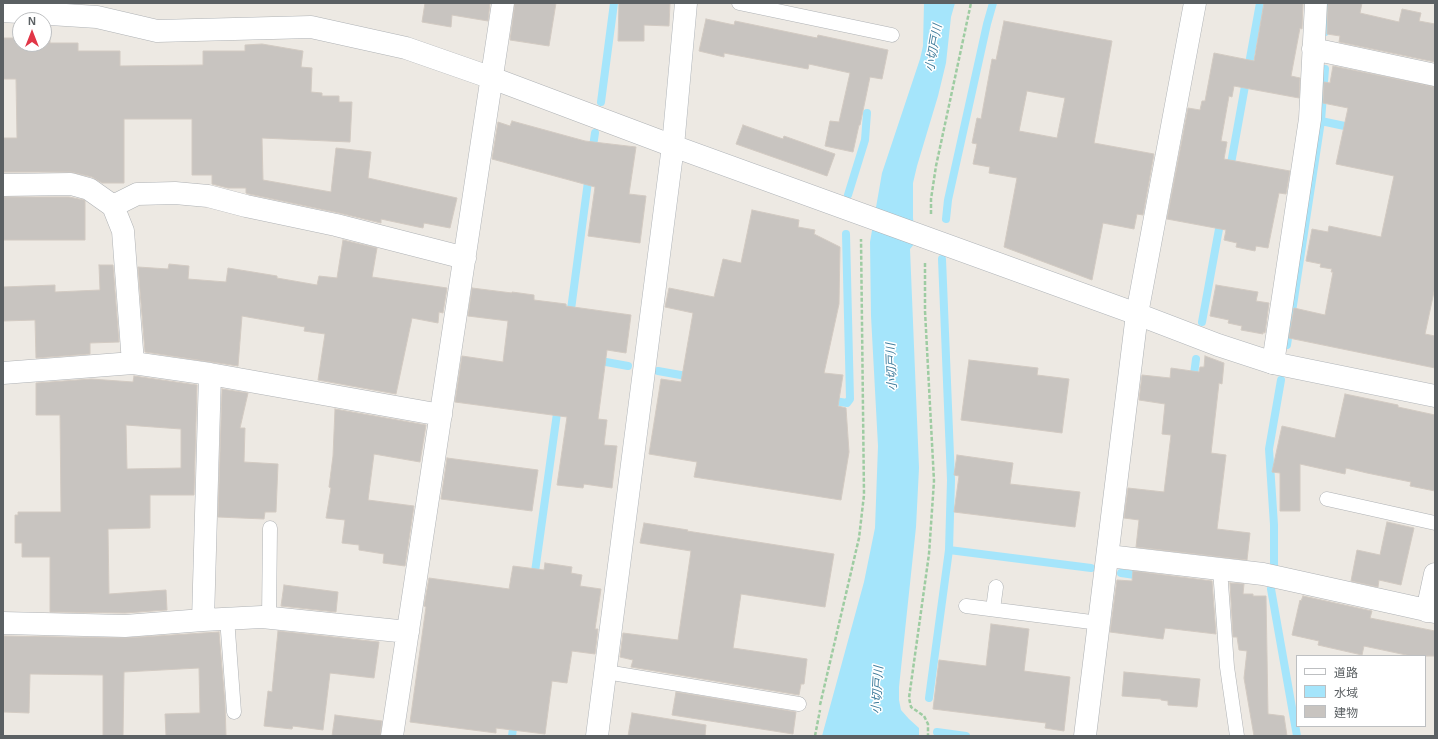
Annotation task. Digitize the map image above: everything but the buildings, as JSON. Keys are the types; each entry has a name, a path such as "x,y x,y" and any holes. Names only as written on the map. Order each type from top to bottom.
{"street":[{"path":"392,736 503,3"},
{"path":"598,736 673,146 686,3"},
{"path":"1085,736 1137,314 1195,3"},
{"path":"1273,363 1310,119 1316,3"},
{"path":"3,11 97,17 156,31 311,27 406,48 492,78 673,146 925,236 1137,314 1218,346 1273,363 1435,396"},
{"path":"1313,49 1435,75"},
{"path":"3,185 71,184 89,189 113,206 123,231 133,363"},
{"path":"113,206 137,194 208,196 246,206 336,225 465,258"},
{"path":"3,373 133,363 210,374 441,415"},
{"path":"203,620 210,374"},
{"path":"1108,556 1263,574 1431,612 1435,574"},
{"path":"3,623 125,626 227,618 269,618 408,632"}],"lane":[{"path":"739,3 892,35"},
{"path":"1326,499 1435,523"},
{"path":"269,618 270,528"},
{"path":"1220,569 1227,667 1237,736"},
{"path":"993,609 996,587"},
{"path":"966,606 1099,623"},
{"path":"227,618 234,712"},
{"path":"606,672 800,704"}],"path":[{"path":"928,736 928,724 924,716 911,707 909,698 929,554 934,481 925,311 925,236 936,166 971,3"},
{"path":"815,736 821,700 859,538 864,495 863,214"}],"water":[{"name":"小切戸川","path":"924,3 955,3 951,17 946,63 913,183 913,218 916,242 910,249 919,468 916,527 899,687 899,700 901,710 919,728 919,736 822,736 864,582 875,528 878,446 871,316 870,242 882,173 923,46"}],"waterway":[{"path":"601,102 614,3"},
{"path":"946,219 948,200 993,3"},
{"path":"1230,169 1260,3"},
{"path":"1325,32 1327,3"},
{"path":"1287,345 1321,121 1325,69"},
{"path":"848,195 865,140 867,113"},
{"path":"1321,121 1354,128"},
{"path":"592,153 595,133"},
{"path":"570,317 589,174"},
{"path":"1202,322 1221,218"},
{"path":"828,400 847,403 850,399 846,234"},
{"path":"929,698 949,550 951,480 942,259"},
{"path":"1193,382 1196,359"},
{"path":"595,360 628,366"},
{"path":"658,371 692,377"},
{"path":"1274,567 1274,525 1269,449 1281,380"},
{"path":"534,579 558,406"},
{"path":"949,550 1091,568"},
{"path":"1121,573 1142,576"},
{"path":"1271,589 1297,736"},
{"path":"512,736 514,721"},
{"path":"937,732 966,736"}]}
